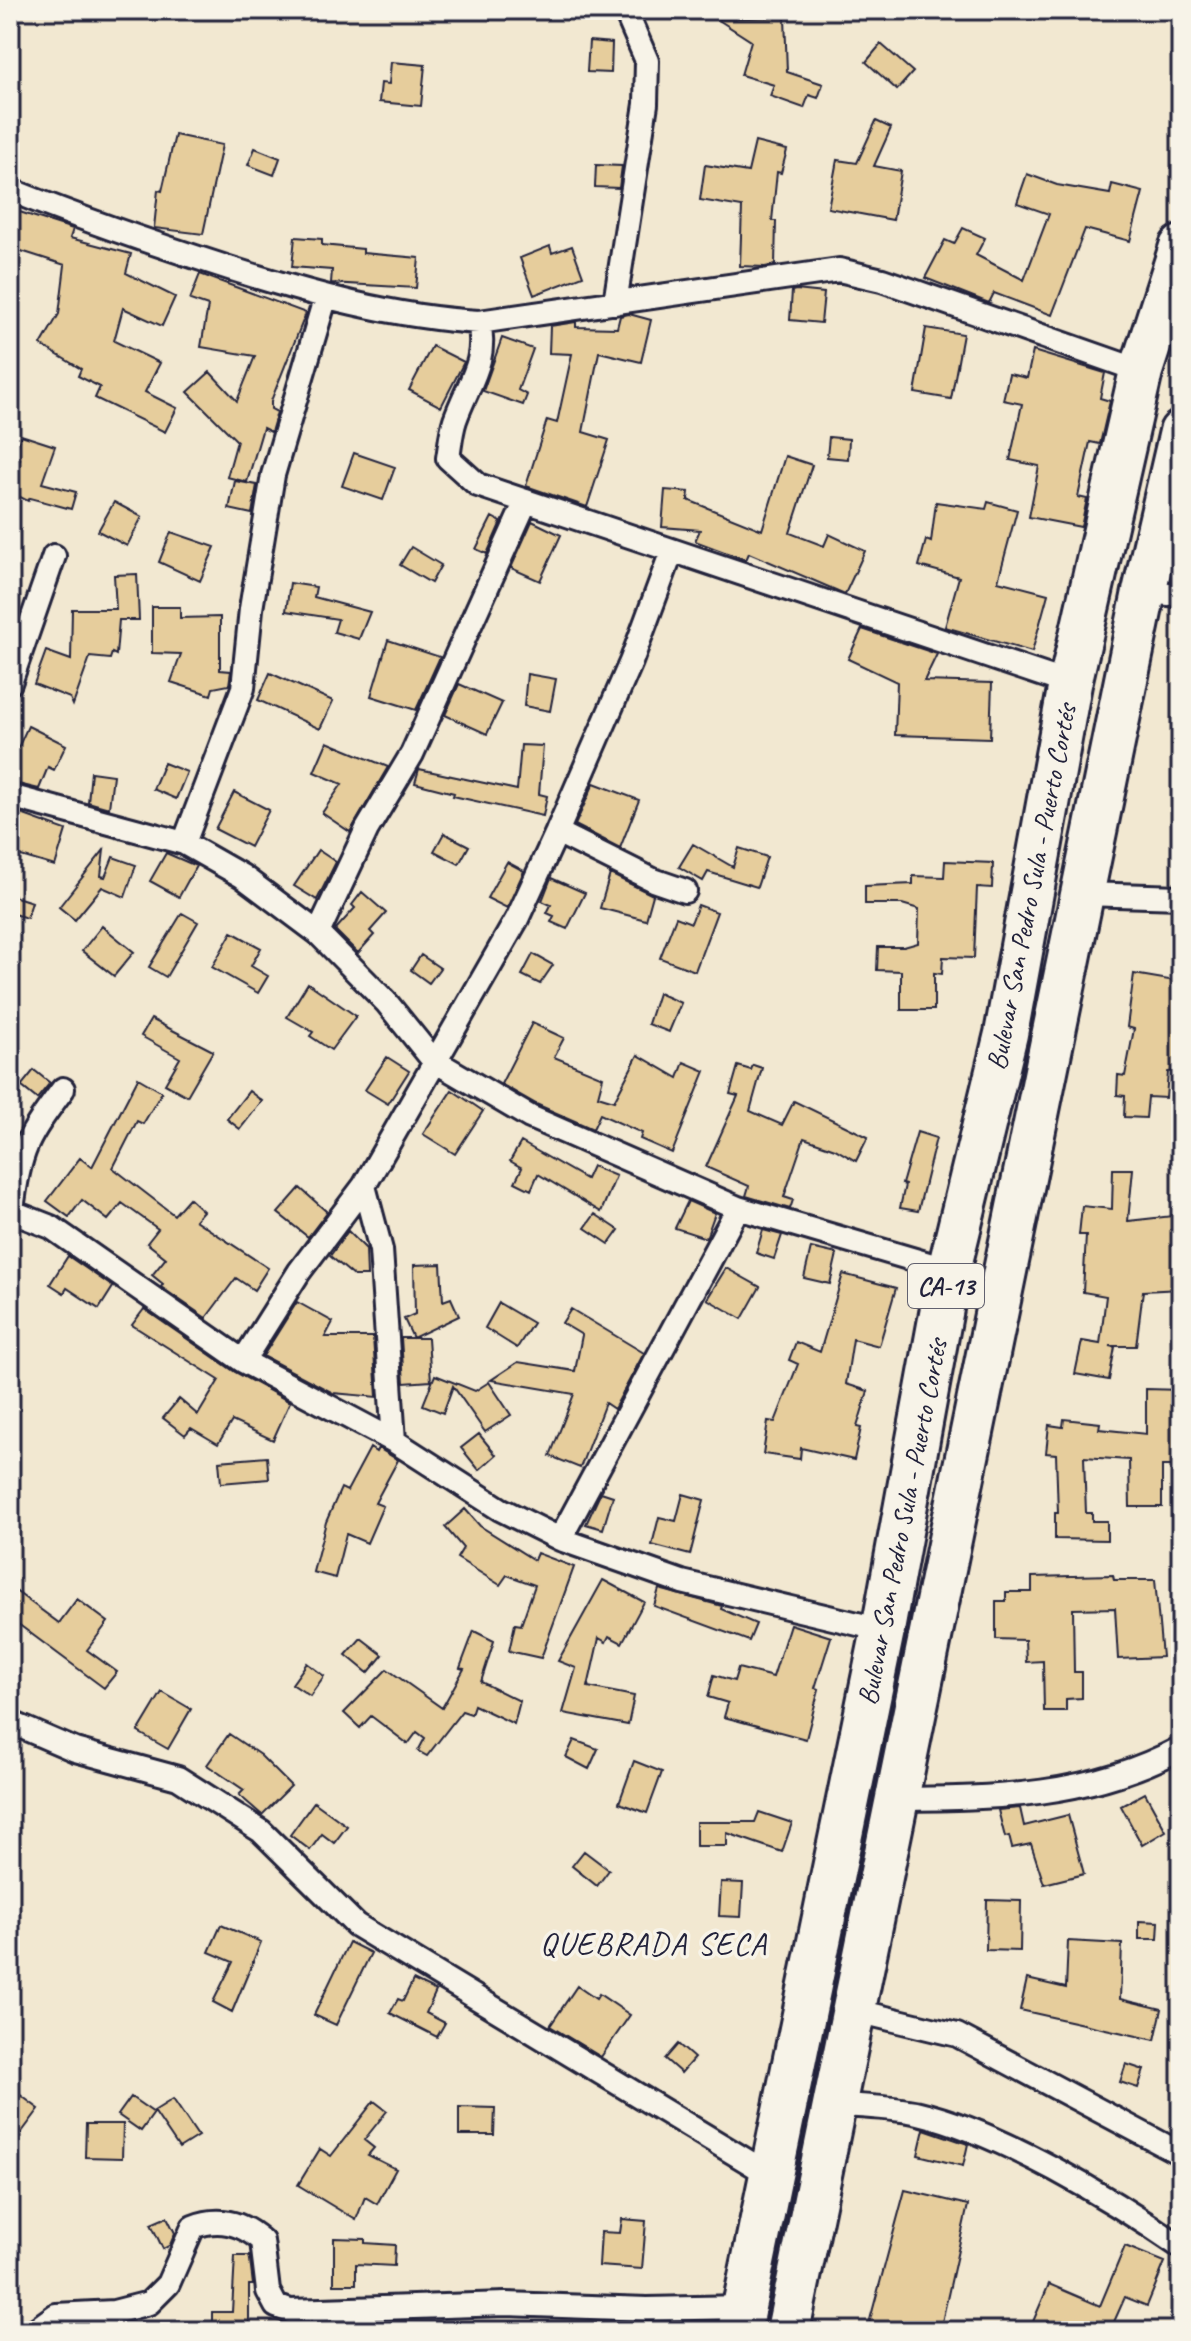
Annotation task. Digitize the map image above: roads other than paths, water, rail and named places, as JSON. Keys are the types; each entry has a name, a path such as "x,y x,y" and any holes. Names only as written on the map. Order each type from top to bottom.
{"highway":[{"name":"Bulevar San Pedro Sula - Puerto Cortés","path":"741,2319 883,1630 949,1270 1006,1034 1070,684 1141,371 1181,247"},
{"name":"Bulevar San Pedro Sula - Puerto Cortés","path":"788,2331 1083,894 1162,594 1181,432"}],"street":[{"path":"615,303 646,104 647,61 625,10"},
{"path":"10,190 113,232 325,299 438,320 479,322 839,270 882,280 1141,371"},
{"path":"184,843 243,688 251,609 273,475 325,299"},
{"path":"479,322 484,344 475,375 454,423 448,458 478,485 1070,684"},
{"path":"318,933 367,829 412,754 526,501"},
{"path":"243,1361 299,1272 364,1186 433,1060 517,919 631,662 672,551"},
{"path":"10,683 54,556"},
{"path":"10,796 184,843 242,876 318,933 387,1003 433,1060 530,1117 738,1208 949,1270"},
{"path":"557,832 653,880 685,891"},
{"path":"1083,894 1181,897"},
{"path":"63,1089 29,1135 17,1166 11,1211 51,1227 243,1361 394,1441 500,1509 560,1539 682,1582 883,1630"},
{"path":"364,1186 381,1250 394,1441"},
{"path":"560,1539 738,1208"},
{"path":"10,1722 75,1750 178,1778 261,1831 356,1925 772,2176"},
{"path":"896,1799 988,1798 1068,1787 1118,1777 1181,1748"},
{"path":"853,2010 957,2035 1181,2154"},
{"path":"834,2104 916,2112 963,2125 1134,2214 1181,2247"},
{"path":"34,2331 56,2315 114,2312 149,2303 168,2284 193,2227 210,2220 251,2230 262,2241 268,2291 276,2306 290,2311 506,2304 647,2309 741,2319"}],"district":[{"name":"QUEBRADA SECA","path":"654,1943"}]}
